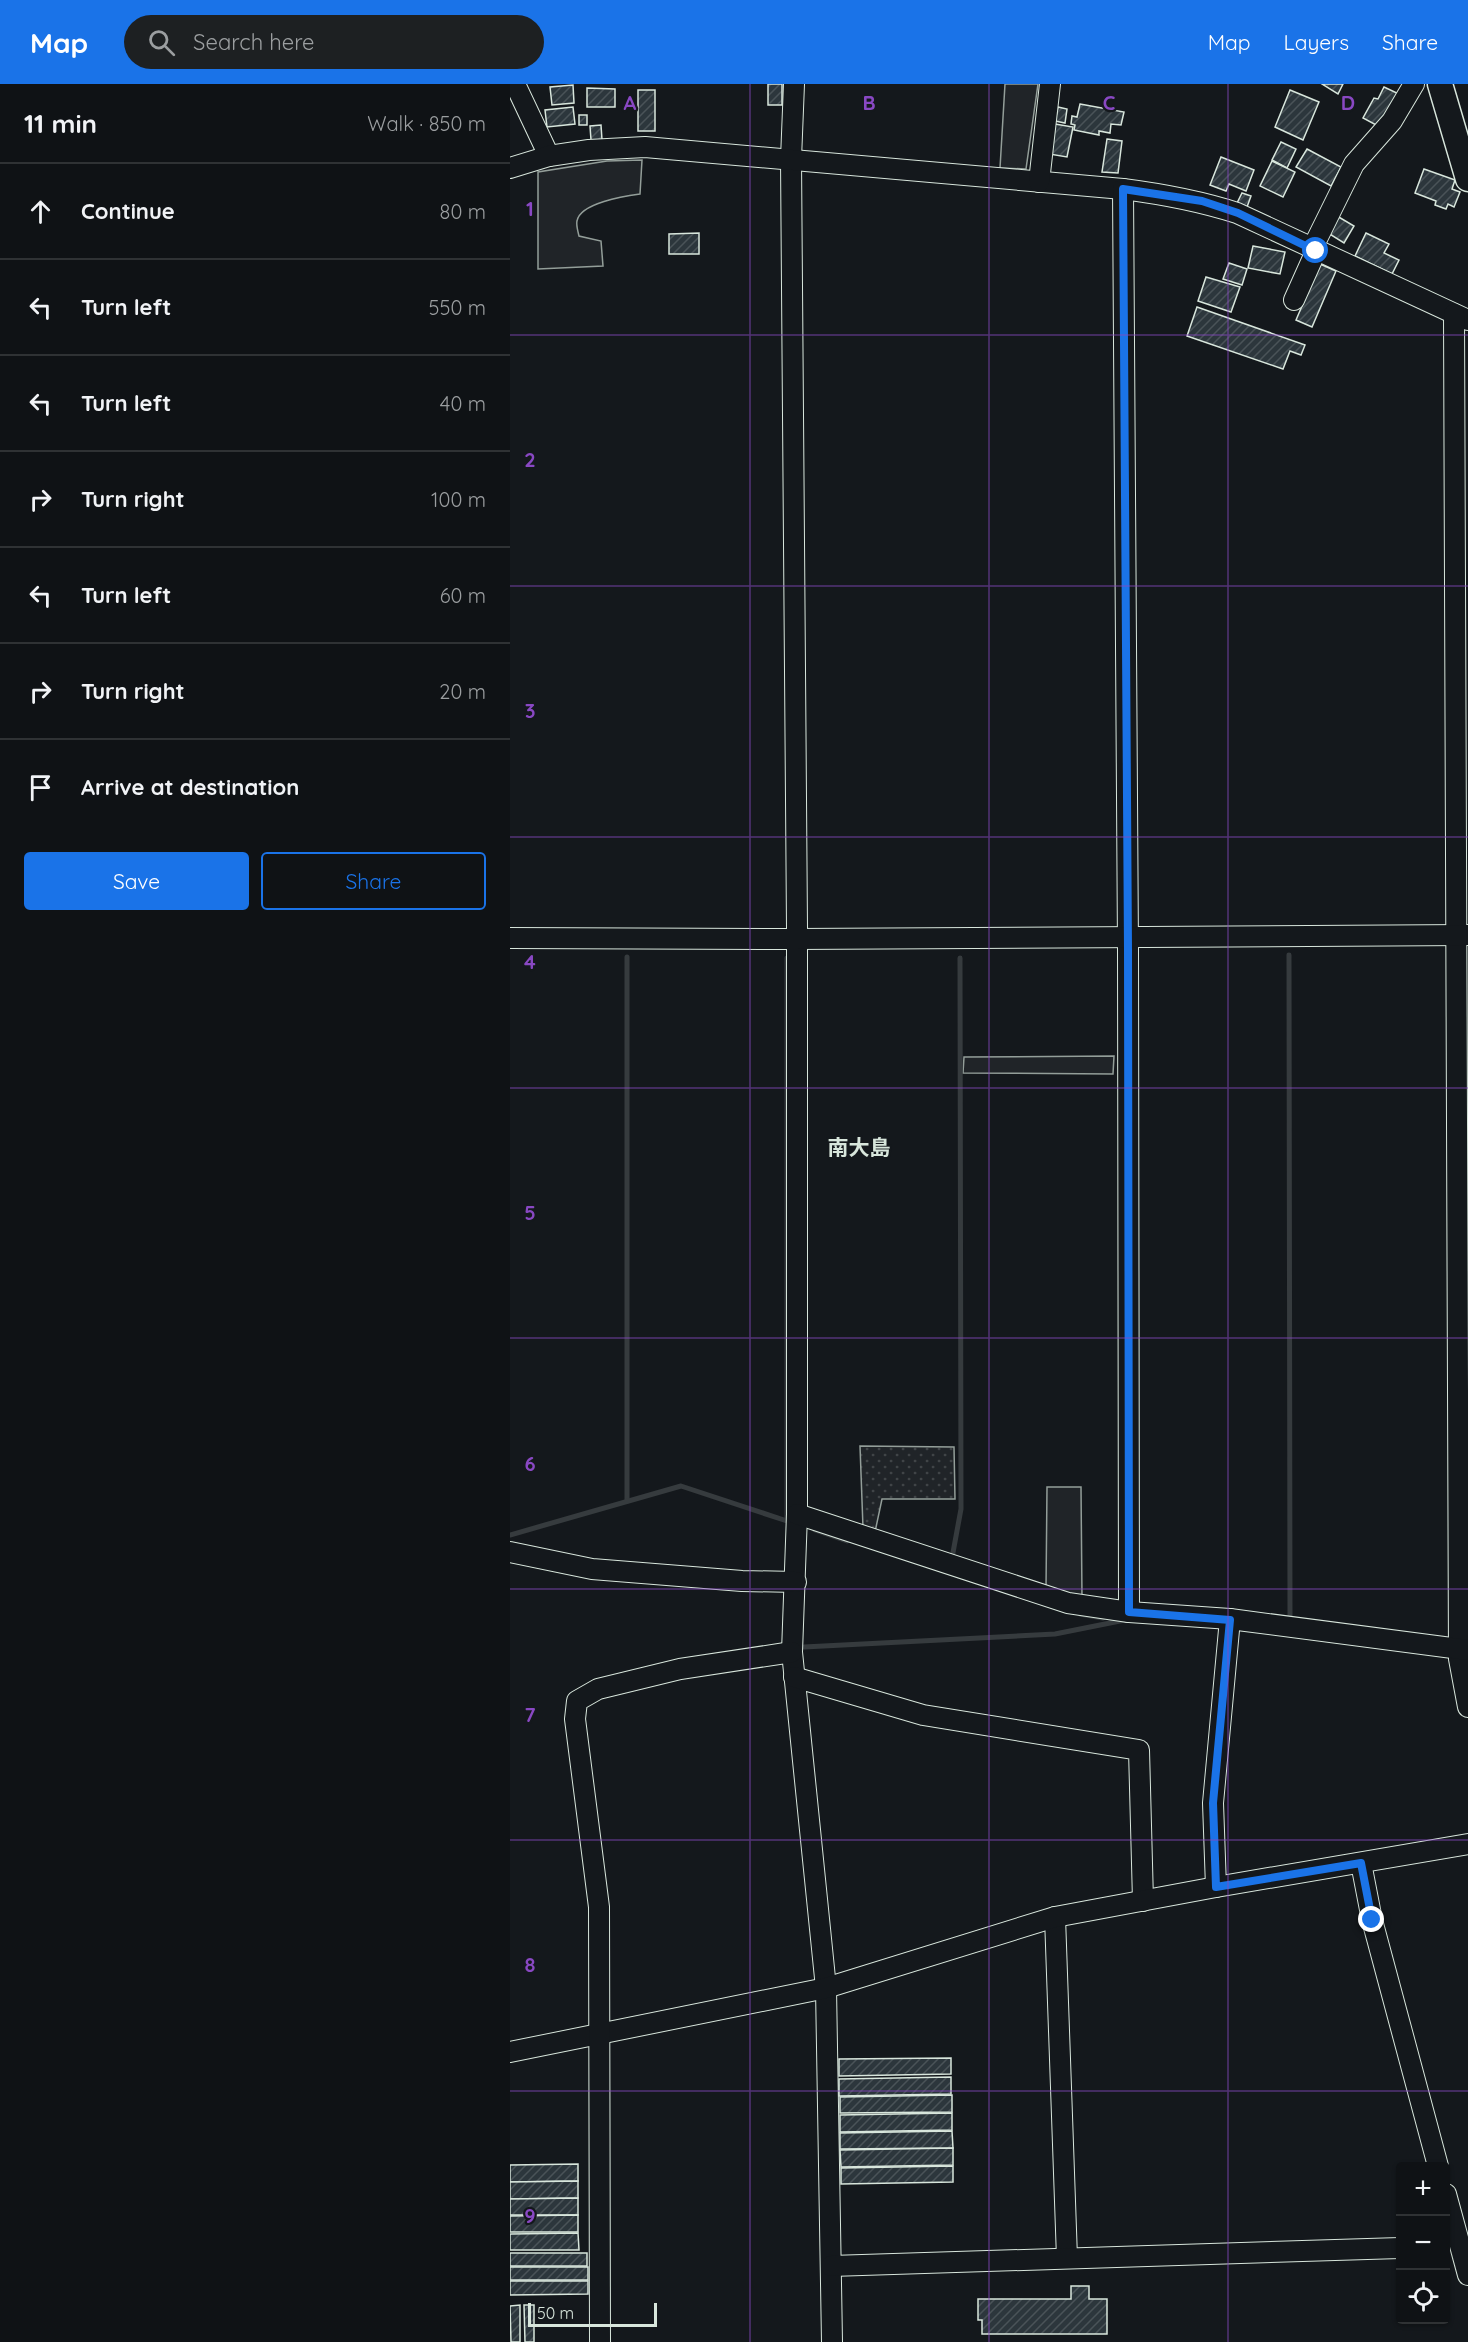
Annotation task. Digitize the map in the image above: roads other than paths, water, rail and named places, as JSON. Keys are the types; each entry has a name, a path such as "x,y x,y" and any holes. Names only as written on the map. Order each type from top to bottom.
{"main road":[{"path":"1440,84 1468,179"}],"street":[{"path":"794,84 791,159 797,939 797,1514 792,1652 825,1988 832,2342"},
{"path":"1039,183 1050,84"},
{"path":"1294,300 1314,250 1354,164 1392,121 1414,84"},
{"path":"523,86 549,156"},
{"path":"510,168 549,156 589,150 645,147 1123,189 1202,201 1229,210 1461,317 1463,1649 1468,1707"},
{"path":"1123,189 1129,1612"},
{"path":"510,938 797,939 1462,935"},
{"path":"797,1514 1068,1603 1129,1612 1230,1620 1463,1649"},
{"path":"510,1552 592,1569 742,1581 796,1582"},
{"path":"1216,1887 1213,1803 1230,1620"},
{"path":"600,2342 598,1907 575,1719 577,1701 598,1689 680,1669 792,1652"},
{"path":"794,1677 924,1715 1138,1750 1143,1901"},
{"path":"510,2052 598,2036 825,1988 1055,1917 1216,1887 1468,1845"},
{"path":"1361,1863 1372,1920 1437,2162"},
{"path":"1055,1917 1067,2258"},
{"path":"1449,2216 1453,2247 1468,2275"},
{"path":"831,2266 1396,2248"}],"waterway":[{"path":"1289,955 1290,1619"},
{"path":"627,957 627,1501"},
{"path":"510,1535 681,1486 787,1521 787,958"},
{"path":"952,1558 961,1509 960,958"},
{"path":"815,1530 847,1541"},
{"path":"1080,1614 1103,1618"},
{"path":"804,1647 1055,1634 1125,1620"}],"district":[{"name":"南大島","path":"859,1147"}]}
